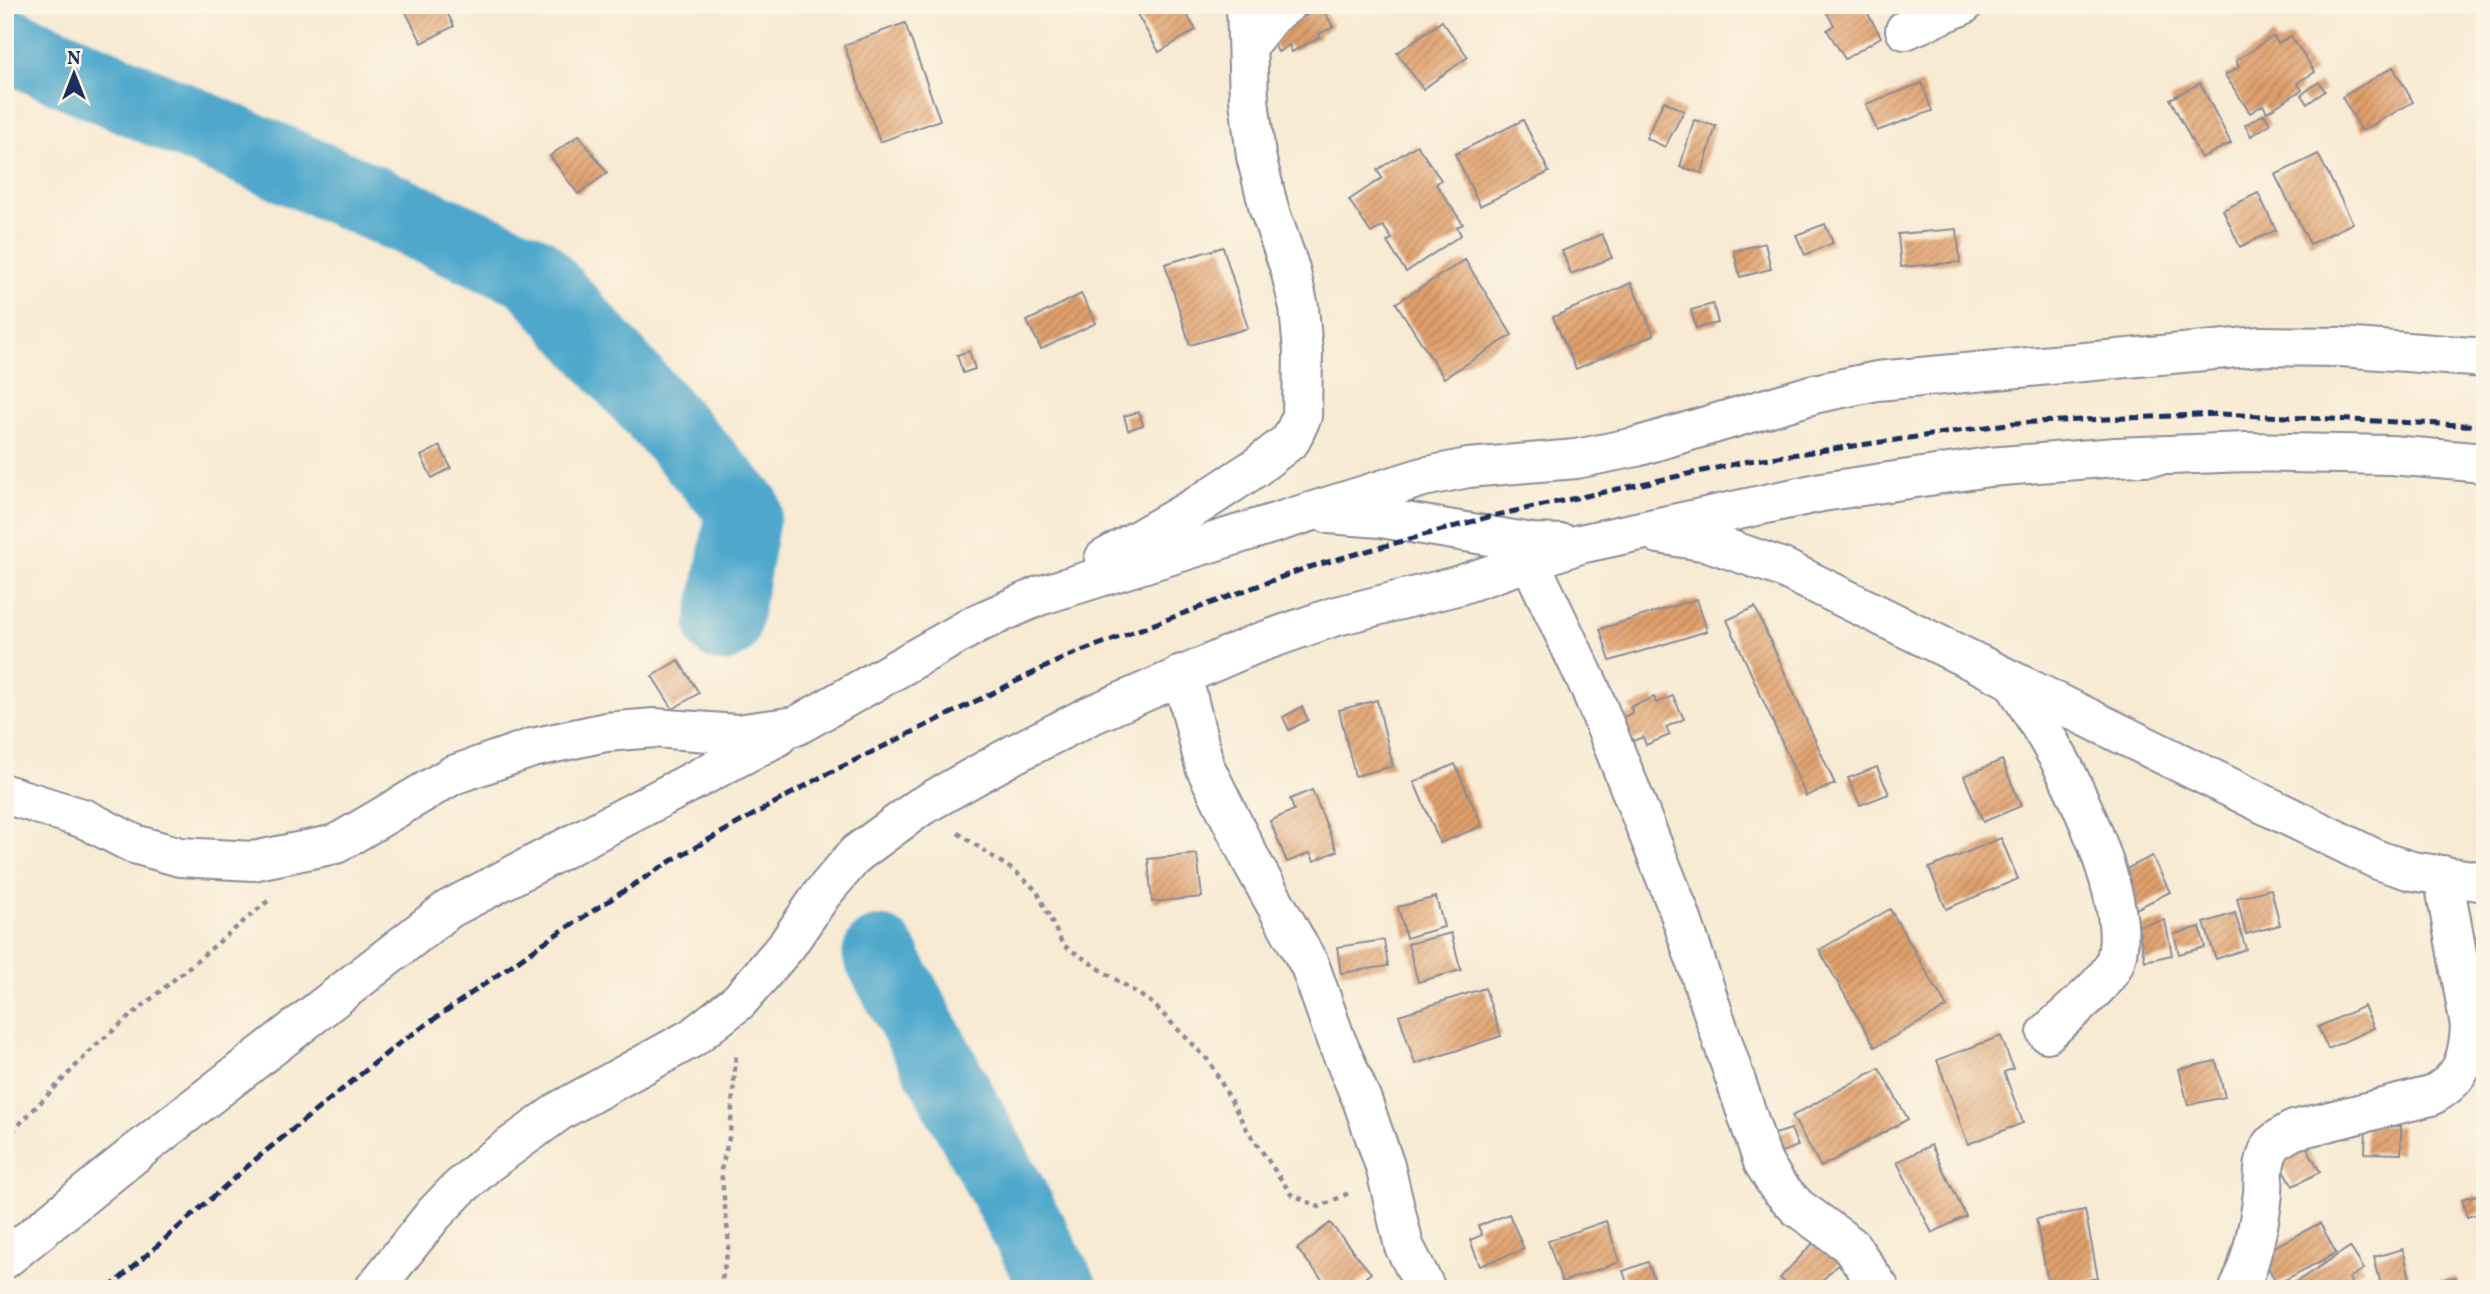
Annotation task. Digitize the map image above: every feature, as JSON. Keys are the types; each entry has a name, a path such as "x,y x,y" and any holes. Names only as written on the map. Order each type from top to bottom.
{"street":[{"path":"5,1259 137,1152 449,909 796,726 976,624 1039,596 1197,506 1255,468 1291,440 1302,416 1303,352 1299,307 1256,156 1249,100 1247,5"},
{"path":"1248,45 1272,15 1286,5"},
{"path":"1905,30 1963,5"},
{"path":"1039,596 1423,477 1468,468 1576,459 1636,447 1814,394 1877,381 2259,346 2340,347 2485,358"},
{"path":"374,1289 434,1214 457,1189 489,1162 561,1111 692,1038 739,1001 787,946 822,894 856,854 920,807 1016,753 1182,674 1253,645 1333,617 1460,585 1580,544 1822,492 1989,467 2116,457 2260,452 2391,455 2485,463"},
{"path":"1308,512 1381,518 1532,543 1580,544"},
{"path":"1640,531 1708,542 1783,568 2381,861 2412,871 2485,882"},
{"path":"1530,562 1590,688 1679,911 1763,1162 1777,1185 1797,1207 1851,1246 1880,1289"},
{"path":"1182,674 1205,766 1252,862 1310,966 1380,1153 1404,1246 1426,1289"},
{"path":"2013,681 2067,774 2099,848 2117,909 2119,946 2114,965 2104,979 2047,1033"},
{"path":"5,794 85,819 134,844 180,857 253,861 336,844 453,775 532,748 606,732 654,728 737,734 796,726"},
{"path":"2239,1289 2248,1265 2263,1194 2265,1160 2272,1146 2280,1138 2294,1130 2431,1096 2448,1087 2460,1071 2469,1050 2470,1026 2444,875"}],"path":[{"path":"920,807 1017,873 1037,891 1063,946 1153,1003 1210,1062 1246,1128 1291,1194 1319,1207 1362,1186"},
{"path":"5,1139 96,1045 274,896"},
{"path":"720,1289 729,1244 721,1170 730,1134 739,1001"}],"building":[{"path":"402,5 443,5 454,26 422,43"},
{"path":"1141,5 1181,5 1196,30 1159,52 1134,9"},
{"path":"1822,5 1863,5 1881,37 1845,59 1827,30 1834,25"},
{"path":"1322,7 1333,27 1292,52 1289,45 1278,52 1269,35"},
{"path":"1442,21 1468,57 1423,89 1397,53"},
{"path":"905,23 940,120 880,142 844,45"},
{"path":"2273,36 2278,43 2291,36 2315,72 2297,83 2302,90 2267,112 2263,105 2250,113 2225,75 2239,67 2236,61"},
{"path":"2393,67 2413,102 2362,131 2342,97"},
{"path":"2319,82 2325,91 2307,104 2301,95"},
{"path":"1922,83 1932,111 1877,131 1866,104"},
{"path":"2200,83 2231,143 2201,158 2170,99"},
{"path":"1664,101 1684,111 1665,147 1646,138"},
{"path":"2264,114 2270,124 2251,136 2245,125"},
{"path":"1523,120 1549,172 1480,206 1455,154"},
{"path":"1694,120 1716,126 1702,173 1680,167"},
{"path":"579,135 607,173 578,194 550,156"},
{"path":"1417,145 1441,180 1436,184 1463,224 1457,227 1461,235 1406,272 1387,242 1392,239 1383,226 1371,233 1349,200 1382,178 1377,170"},
{"path":"2318,154 2353,223 2310,244 2275,175"},
{"path":"2258,193 2276,230 2240,247 2223,210"},
{"path":"1825,224 1833,243 1805,255 1796,235"},
{"path":"1957,229 1960,262 1901,267 1898,234"},
{"path":"1602,234 1612,258 1571,274 1562,251"},
{"path":"1765,243 1771,269 1740,277 1734,251"},
{"path":"1223,247 1248,328 1190,345 1165,264"},
{"path":"1465,260 1512,335 1444,378 1396,303"},
{"path":"1631,283 1654,335 1576,369 1553,317"},
{"path":"1081,294 1096,323 1041,349 1027,321"},
{"path":"1713,304 1718,323 1696,328 1691,310"},
{"path":"969,351 975,369 963,373 957,355"},
{"path":"1139,412 1143,425 1128,430 1124,416"},
{"path":"440,446 451,468 432,478 421,456"},
{"path":"1697,599 1707,631 1610,661 1600,629"},
{"path":"1755,607 1835,784 1806,796 1727,620"},
{"path":"678,660 699,693 673,709 652,676"},
{"path":"1673,696 1684,719 1666,727 1670,735 1646,745 1643,737 1630,742 1620,718 1633,713 1630,707 1654,697 1656,703"},
{"path":"1377,700 1393,766 1355,776 1339,710"},
{"path":"1302,707 1308,720 1289,730 1283,717"},
{"path":"2002,760 2021,806 1983,822 1964,776"},
{"path":"1455,764 1482,826 1440,843 1414,782"},
{"path":"1877,767 1889,794 1860,805 1848,778"},
{"path":"1312,790 1337,851 1314,861 1310,853 1287,862 1270,821 1294,810 1290,799"},
{"path":"2001,838 2018,879 1946,909 1929,868"},
{"path":"1197,854 1202,897 1152,902 1148,859"},
{"path":"2152,856 2170,892 2132,911 2114,875"},
{"path":"2271,889 2280,925 2246,934 2237,898"},
{"path":"1436,897 1444,927 1406,938 1398,907"},
{"path":"1890,909 1947,1007 1875,1047 1819,950"},
{"path":"2235,913 2246,949 2216,959 2204,923"},
{"path":"2165,920 2172,955 2145,961 2138,926"},
{"path":"2200,927 2205,947 2179,954 2174,934"},
{"path":"1451,933 1461,970 1418,982 1408,944"},
{"path":"2473,936 2485,938 2485,969 2468,967"},
{"path":"1384,940 1388,966 1341,973 1337,947"},
{"path":"1485,988 1501,1036 1415,1064 1399,1015"},
{"path":"2364,1006 2374,1028 2328,1049 2318,1027"},
{"path":"2001,1036 2013,1069 2004,1072 2023,1123 1968,1144 1937,1060"},
{"path":"2216,1061 2225,1097 2188,1105 2179,1069"},
{"path":"1879,1068 1908,1119 1821,1167 1792,1116"},
{"path":"2366,1125 2401,1126 2401,1154 2365,1153"},
{"path":"1791,1129 1798,1146 1776,1154 1769,1136"},
{"path":"2303,1140 2320,1172 2293,1186 2276,1155"},
{"path":"1931,1145 1966,1216 1932,1233 1897,1162"},
{"path":"2476,1195 2481,1213 2467,1217 2462,1199"},
{"path":"2085,1210 2098,1278 2049,1287 2036,1219"},
{"path":"1509,1214 1524,1249 1480,1266 1470,1240 1482,1235 1478,1226"},
{"path":"1606,1221 1620,1262 1562,1282 1548,1241"},
{"path":"1330,1223 1371,1273 1351,1289 1330,1289 1297,1249"},
{"path":"2320,1223 2336,1253 2277,1284 2261,1254"},
{"path":"1817,1239 1841,1261 1814,1289 1792,1289 1780,1278"},
{"path":"2350,1247 2364,1269 2349,1278 2356,1289 2300,1289 2296,1282"},
{"path":"2403,1249 2410,1278 2381,1285 2374,1257"},
{"path":"1648,1262 1658,1289 1629,1289 1623,1271"},
{"path":"2456,1277 2458,1289 2423,1289 2422,1283"}],"waterway":[{"path":"5,43 532,272 744,509 723,625"},
{"path":"880,954 1060,1289"}],"railway":[{"path":"108,1289 256,1159 397,1045 549,939 674,859 823,776 1068,656 1306,568 1492,516 1749,461 2014,423 2219,414 2485,426"}]}
